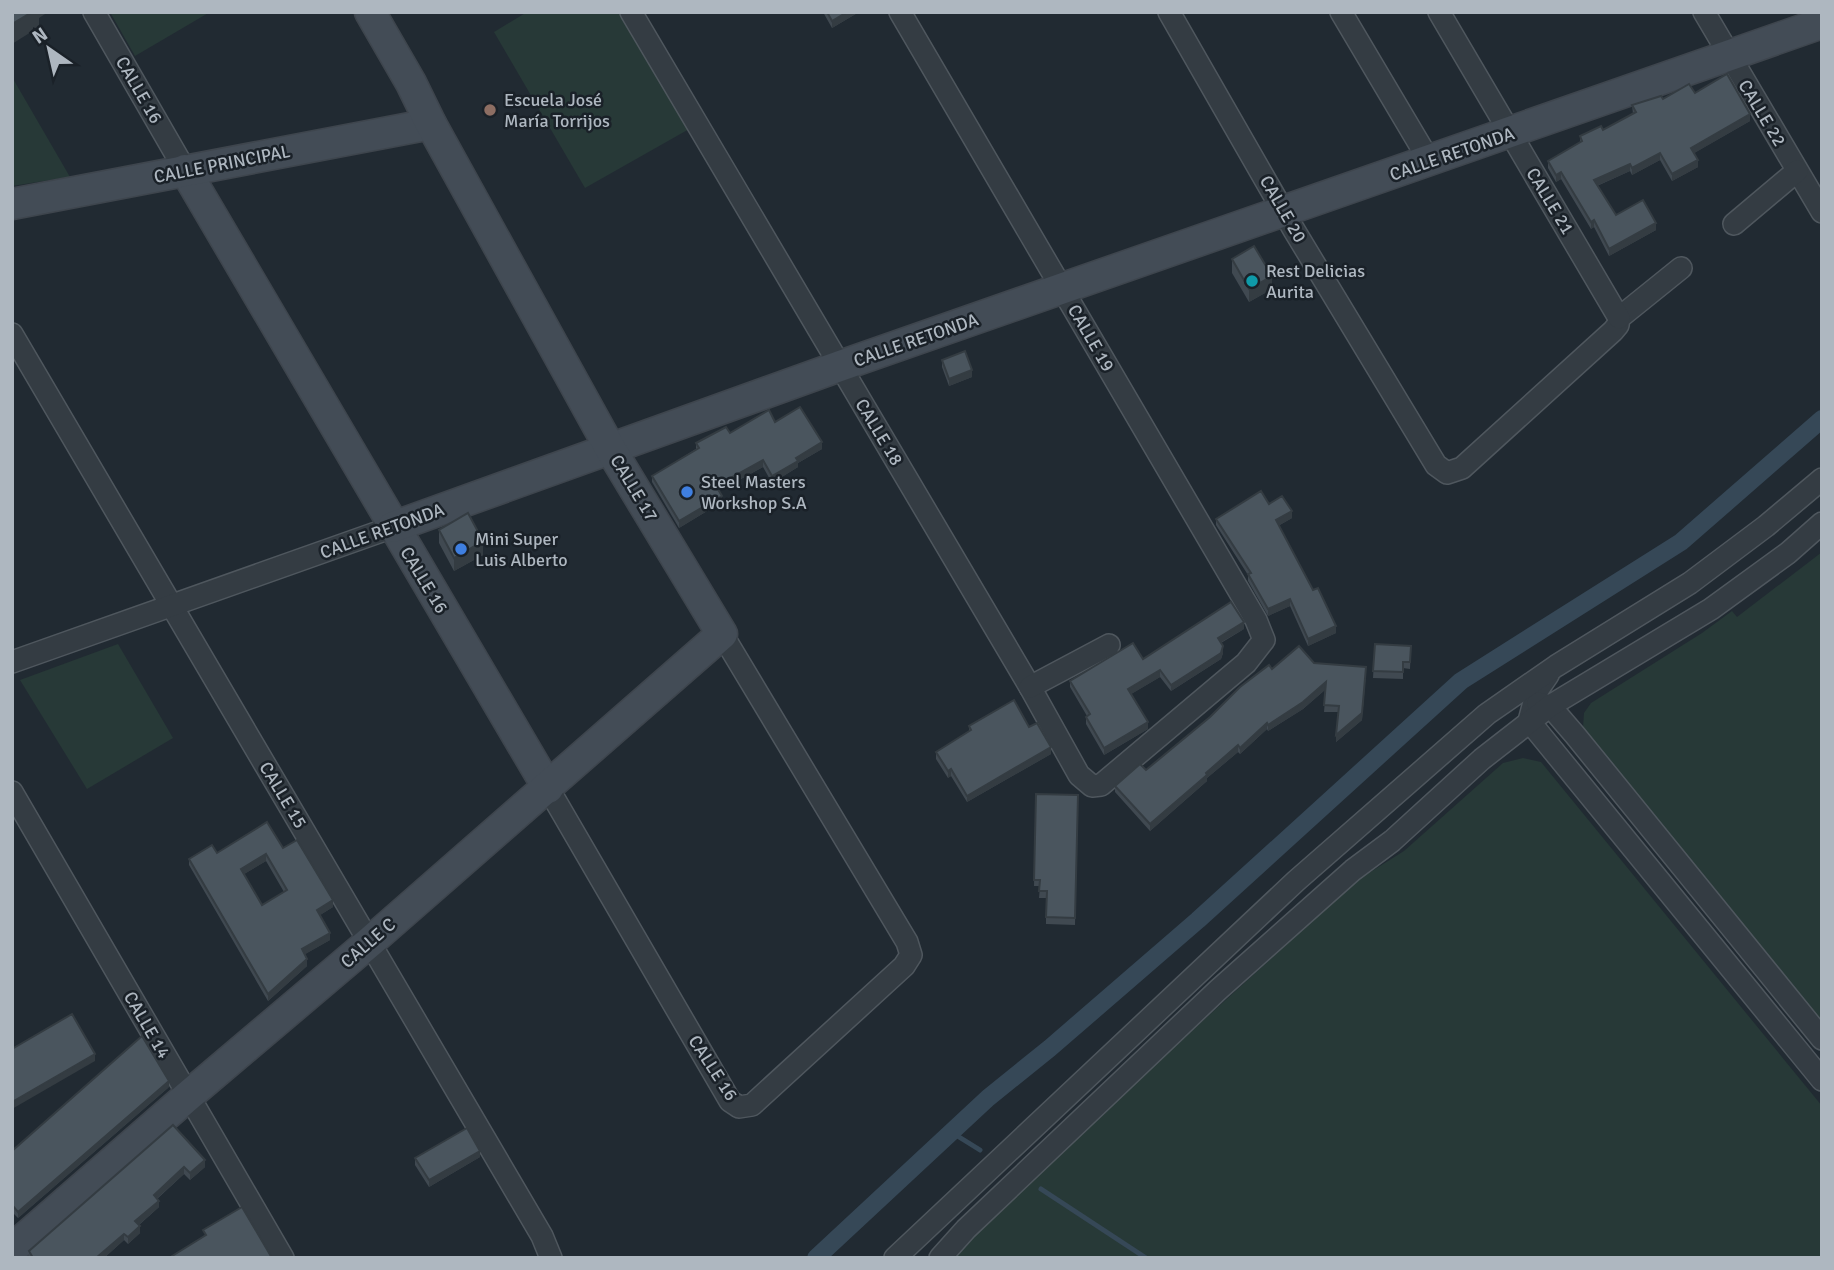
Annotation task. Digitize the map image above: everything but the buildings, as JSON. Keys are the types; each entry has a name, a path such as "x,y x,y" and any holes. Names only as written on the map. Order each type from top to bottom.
{"street":[{"name":"CALLE 16","path":"93,12 730,1101 739,1107"},
{"name":"CALLE 17","path":"370,12 611,450 907,942 911,955 904,966 752,1105 739,1107"},
{"name":"CALLE 18","path":"631,12 1083,779"},
{"name":"CALLE 19","path":"900,12 1256,620 1264,640 1247,663 1101,785 1091,786 1083,779"},
{"name":"CALLE 20","path":"1169,12 1284,212 1436,465 1447,473 1462,468 1502,432 1613,331 1619,318"},
{"path":"1341,12 1430,162"},
{"name":"CALLE 21","path":"1439,12 1619,318"},
{"name":"CALLE 22","path":"1704,12 1822,212"},
{"name":"CALLE RETONDA","path":"12,662 840,366 1822,23"},
{"name":"CALLE PRINCIPAL","path":"12,204 431,124"},
{"path":"1734,224 1797,172"},
{"path":"1619,318 1681,268"},
{"name":"CALLE 15","path":"12,334 170,606 371,941 541,1236 551,1258"},
{"path":"895,1258 1296,881 1487,715 1556,666 1690,583 1766,526 1822,479"},
{"path":"940,1258 966,1229 1218,990 1353,870 1392,841 1537,710 1711,609 1788,553 1822,523"},
{"name":"CALLE C","path":"13,1254 188,1096 548,788 722,634"},
{"path":"1030,687 1109,645"},
{"path":"1556,666 1542,682 1537,710 1822,1080"},
{"path":"1487,715 1509,704 1537,710 1822,1039"},
{"name":"CALLE 14","path":"12,792 283,1258"}],"shaded area":[{"path":"110,12 210,12 135,56"},
{"path":"527,12 622,12 691,128 585,188 494,32"},
{"path":"12,77 70,177 12,186"},
{"path":"1822,552 1822,1025 1583,728 1584,713 1591,703 1732,611 1737,617"},
{"path":"118,644 173,738 87,789 20,680"},
{"path":"1523,758 1541,762 1822,1106 1822,1258 948,1258 1045,1165 1356,881 1404,851 1503,763"}],"waterway":[{"path":"816,1258 988,1098 1198,920 1461,681 1681,542 1822,419"},
{"path":"951,1132 980,1150"},
{"path":"1041,1189 1146,1258"}],"place":[{"name":"Escuela José María Torrijos","path":"490,110"},
{"name":"Rest Delicias Aurita","path":"1252,281"},
{"name":"Steel Masters Workshop S.A","path":"687,492"},
{"name":"Mini Super Luis Alberto","path":"461,549"}]}
